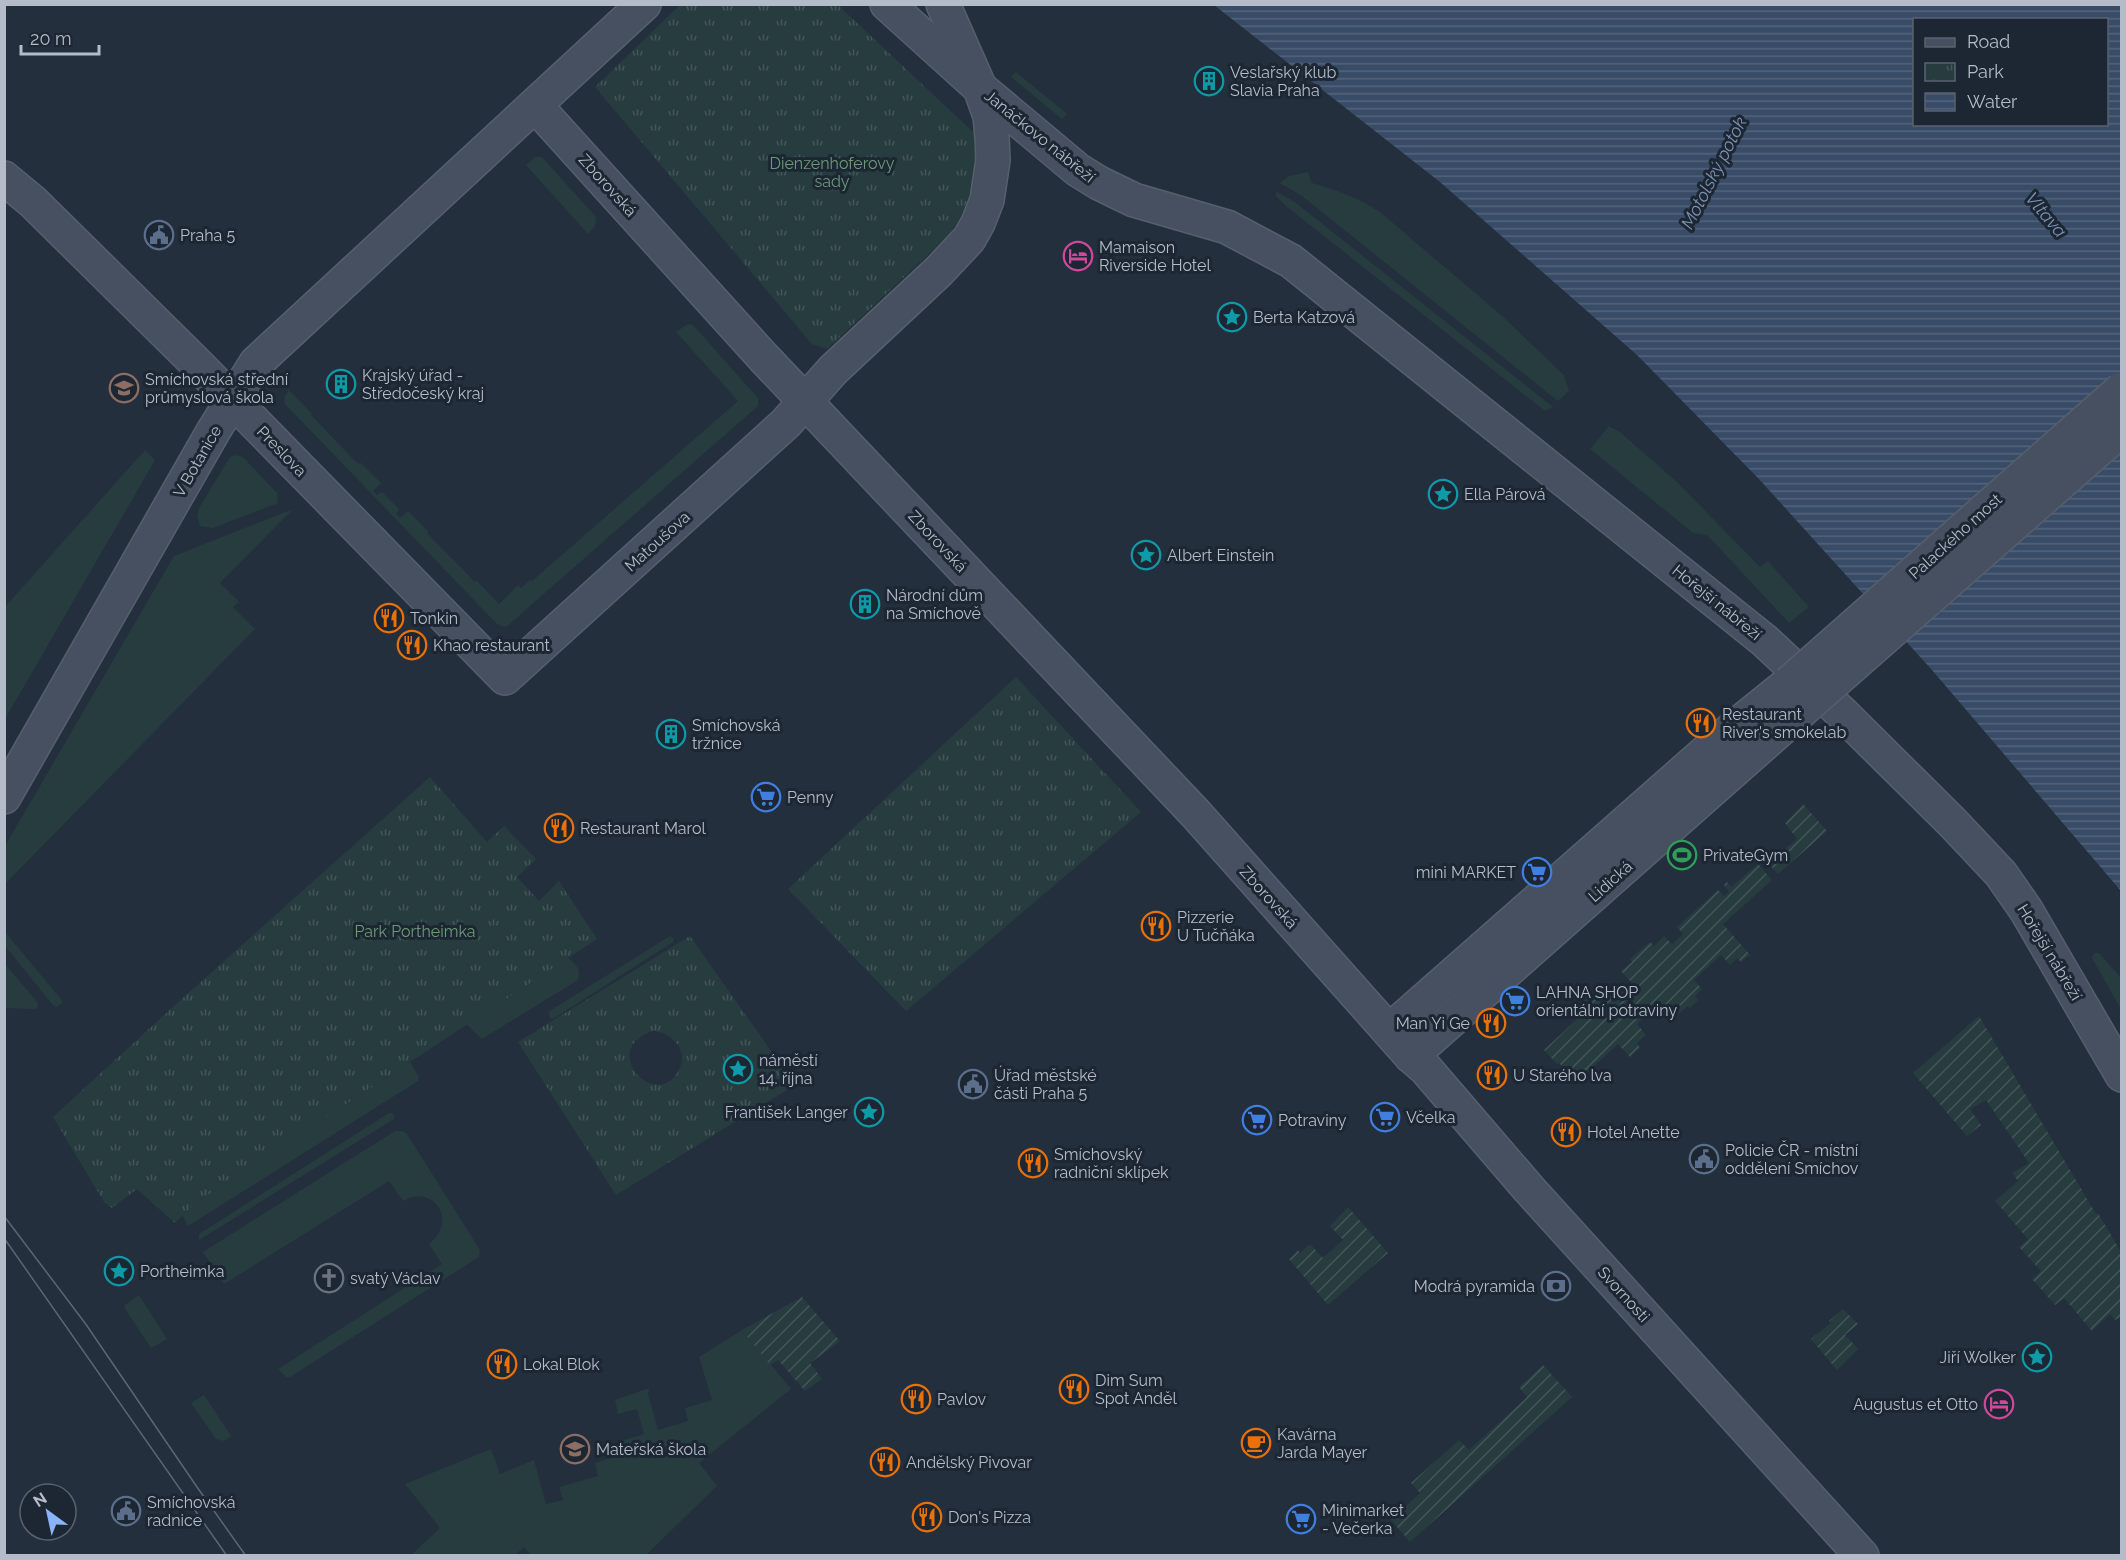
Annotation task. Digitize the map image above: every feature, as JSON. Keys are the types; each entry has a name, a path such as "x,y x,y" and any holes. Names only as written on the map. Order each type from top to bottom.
{"main road":[{"path":"535,105 644,4"},
{"name":"Janáčkovo nábřeží","path":"887,4 1060,156 1099,183 1134,200 1218,223"},
{"path":"807,402 833,370 956,254 969,239 987,201 993,160 990,116 943,4"},
{"name":"V Botanice","path":"4,797 214,430 256,363 535,105"},
{"name":"Zborovská","path":"535,105 763,357 1204,823 1389,1031"},
{"name":"Preslova","path":"4,178 33,202 233,401 505,678"},
{"name":"Hořejší nábřeží","path":"1218,223 1277,252 1304,271 1765,641 1845,716 2001,874 2026,910 2121,1075"},
{"name":"Palackého most","path":"1799,694 2121,388"},
{"name":"Matoušova","path":"505,678 807,402"},
{"name":"Palackého most","path":"1799,694 2121,429"},
{"name":"Lidická","path":"1389,1031 1732,729 1799,694"},
{"name":"Lidická","path":"1411,1056 1799,694"},
{"name":"Svornosti","path":"1389,1031 1425,1068 1559,1222 1862,1556"}],"green space":[{"name":"Dienzenhoferovy sady","path":"680,5 838,5 976,135 976,162 971,188 962,212 949,235 827,349 812,344 595,87"},
{"path":"1016,72 1067,114 1062,119 1011,77"},
{"path":"535,157 542,157 596,217 595,226 588,234 526,165"},
{"path":"1308,172 1312,183 1347,195 1380,212 1502,316 1564,375 1569,391 1558,401 1302,196 1280,183 1289,176"},
{"path":"1276,191 1296,203 1553,407 1545,411 1286,206 1276,196"},
{"path":"688,324 693,325 758,398 758,406 506,627 497,624 284,403 289,390 358,464 361,463 381,483 373,491 377,495 382,492 399,509 396,514 400,518 408,511 428,531 427,533 499,604 518,585 521,588 530,580 532,581 738,401 676,332"},
{"path":"1609,426 1621,433 1676,481 1760,567 1768,561 1809,607 1789,623 1707,535 1693,533 1590,449"},
{"path":"145,450 155,460 5,719 5,607"},
{"path":"237,455 243,457 277,493 278,503 213,528 200,526 197,515 199,508 230,457"},
{"path":"293,509 220,583 239,602 233,607 255,629 5,884 5,846 174,556"},
{"path":"1016,677 1141,812 906,1011 788,889"},
{"name":"Park Portheimka","path":"430,777 487,842 504,826 536,859 517,877 539,901 559,881 597,939 194,1204 175,1223 137,1189 112,1208 104,1202 53,1117"},
{"path":"1803,804 1827,831 1778,874 1768,863 1797,839 1785,823"},
{"path":"1758,864 1772,880 1723,924 1750,955 1741,962 1737,958 1730,965 1721,955 1694,980 1702,989 1695,996 1698,1000 1690,1008 1688,1006 1677,1015 1673,1011 1663,1020 1653,1009 1637,1024 1646,1035 1637,1043 1640,1048 1630,1057 1618,1044 1583,1076 1565,1072 1563,1067 1544,1050 1587,1010 1581,1003 1603,987 1614,999 1632,983 1621,971 1632,962 1630,959 1650,942 1654,946 1664,936 1672,944 1683,934 1677,927 1718,890 1724,896 1729,892 1724,885 1727,882 1731,887"},
{"path":"5,932 63,1002 57,1007 5,946"},
{"path":"670,936 674,939 673,942 553,1019 550,1018 548,1012"},
{"path":"690,936 795,1085 616,1195 518,1042","holes":["653,1031 660,1032 677,1043 682,1062 679,1070 669,1081 657,1085 646,1081 636,1073 631,1063 630,1051 637,1040"]},
{"path":"2094,953 2099,953 2121,978 2121,1009 2092,958"},
{"path":"567,957 577,967 578,980 482,1039 466,1024"},
{"path":"4,963 38,1003 37,1009 5,1008"},
{"path":"1979,1016 2096,1214 2098,1213 2121,1252 2121,1317 2115,1320 2110,1314 2092,1331 2064,1298 2055,1305 2032,1279 2041,1271 2019,1247 2028,1239 1995,1201 2018,1181 2012,1173 2029,1163 1986,1100 1970,1109 1981,1125 1967,1136 1913,1073"},
{"path":"410,1062 419,1077 418,1081 188,1226 182,1215 194,1204"},
{"path":"389,1113 393,1113 394,1119 199,1240 199,1234"},
{"path":"395,1131 403,1131 407,1134 480,1250 479,1257 290,1377 286,1377 278,1369 442,1264 429,1244 438,1234 442,1224 442,1215 438,1206 432,1200 423,1197 413,1197 403,1201 389,1181 224,1284 203,1252"},
{"path":"1348,1207 1388,1253 1328,1305 1289,1259 1298,1250 1300,1253 1310,1244 1323,1258 1343,1240 1330,1226"},
{"path":"139,1295 167,1339 151,1348 125,1309 125,1305"},
{"path":"802,1297 840,1341 810,1363 822,1379 805,1391 778,1360 770,1365 742,1330"},
{"path":"1843,1309 1858,1324 1845,1335 1858,1349 1837,1370 1811,1339 1831,1323 1829,1321"},
{"path":"742,1330 791,1389 699,1463 717,1486 646,1555 531,1555 524,1547 515,1555 411,1555 440,1528 405,1484 491,1449 500,1474 534,1460 546,1504 563,1500 559,1487 598,1476 595,1463 621,1455 618,1442 644,1434 637,1409 618,1414 615,1400 649,1388 648,1394 658,1430 688,1421 685,1408 712,1400 699,1357"},
{"path":"1543,1365 1572,1397 1410,1542 1391,1520 1420,1493 1411,1483 1459,1440 1469,1450 1527,1397 1519,1387"},
{"path":"204,1395 231,1436 224,1441 216,1439 191,1403"}],"water":[{"path":"1214,5 2121,5 2121,891 1932,670 1758,478 1637,355 1440,182"}],"tram line":[{"path":"4,1216 85,1323 246,1556"},
{"path":"4,1238 227,1556"}],"place":[{"name":"Veslařský klub Slavia Praha","path":"1209,81"},
{"name":"Praha 5","path":"159,235"},
{"name":"Mamaison Riverside Hotel","path":"1078,256"},
{"name":"Berta Katzová","path":"1232,317"},
{"name":"Krajský úřad - Středočeský kraj","path":"341,384"},
{"name":"Smíchovská střední průmyslová škola","path":"124,388"},
{"name":"Ella Párová","path":"1443,494"},
{"name":"Albert Einstein","path":"1146,555"},
{"name":"Národní dům na Smíchově","path":"865,604"},
{"name":"Tonkin","path":"389,618"},
{"name":"Khao restaurant","path":"412,645"},
{"name":"Restaurant River's smokelab","path":"1701,723"},
{"name":"Smíchovská tržnice","path":"671,734"},
{"name":"Penny","path":"766,797"},
{"name":"Restaurant Marol","path":"559,828"},
{"name":"PrivateGym","path":"1682,855"},
{"name":"mini MARKET","path":"1537,872"},
{"name":"Pizzerie U Tučňáka","path":"1156,926"},
{"name":"LAHNA SHOP orientální potraviny","path":"1515,1001"},
{"name":"Man Yi Ge","path":"1491,1023"},
{"name":"náměstí 14. října","path":"738,1069"},
{"name":"U Starého lva","path":"1492,1075"},
{"name":"Úřad městské části Praha 5","path":"973,1084"},
{"name":"František Langer","path":"869,1112"},
{"name":"Včelka","path":"1385,1117"},
{"name":"Potraviny","path":"1257,1120"},
{"name":"Hotel Anette","path":"1566,1132"},
{"name":"Policie ČR - místní oddělení Smíchov","path":"1704,1159"},
{"name":"Smíchovský radniční sklípek","path":"1033,1163"},
{"name":"Portheimka","path":"119,1271"},
{"name":"svatý Václav","path":"329,1278"},
{"name":"Modrá pyramida","path":"1556,1286"},
{"name":"Jiří Wolker","path":"2037,1357"},
{"name":"Lokal Blok","path":"502,1364"},
{"name":"Dim Sum Spot Anděl","path":"1074,1389"},
{"name":"Pavlov","path":"916,1399"},
{"name":"Augustus et Otto","path":"1999,1404"},
{"name":"Kavárna Jarda Mayer","path":"1256,1443"},
{"name":"Mateřská škola","path":"575,1449"},
{"name":"Andělský Pivovar","path":"885,1462"},
{"name":"Smíchovská radnice","path":"126,1511"},
{"name":"Don's Pizza","path":"927,1517"},
{"name":"Minimarket - Večerka","path":"1301,1519"}],"water label":[{"name":"Motolský potok","path":"1714,173"},
{"name":"Vltava","path":"2046,215"}]}
